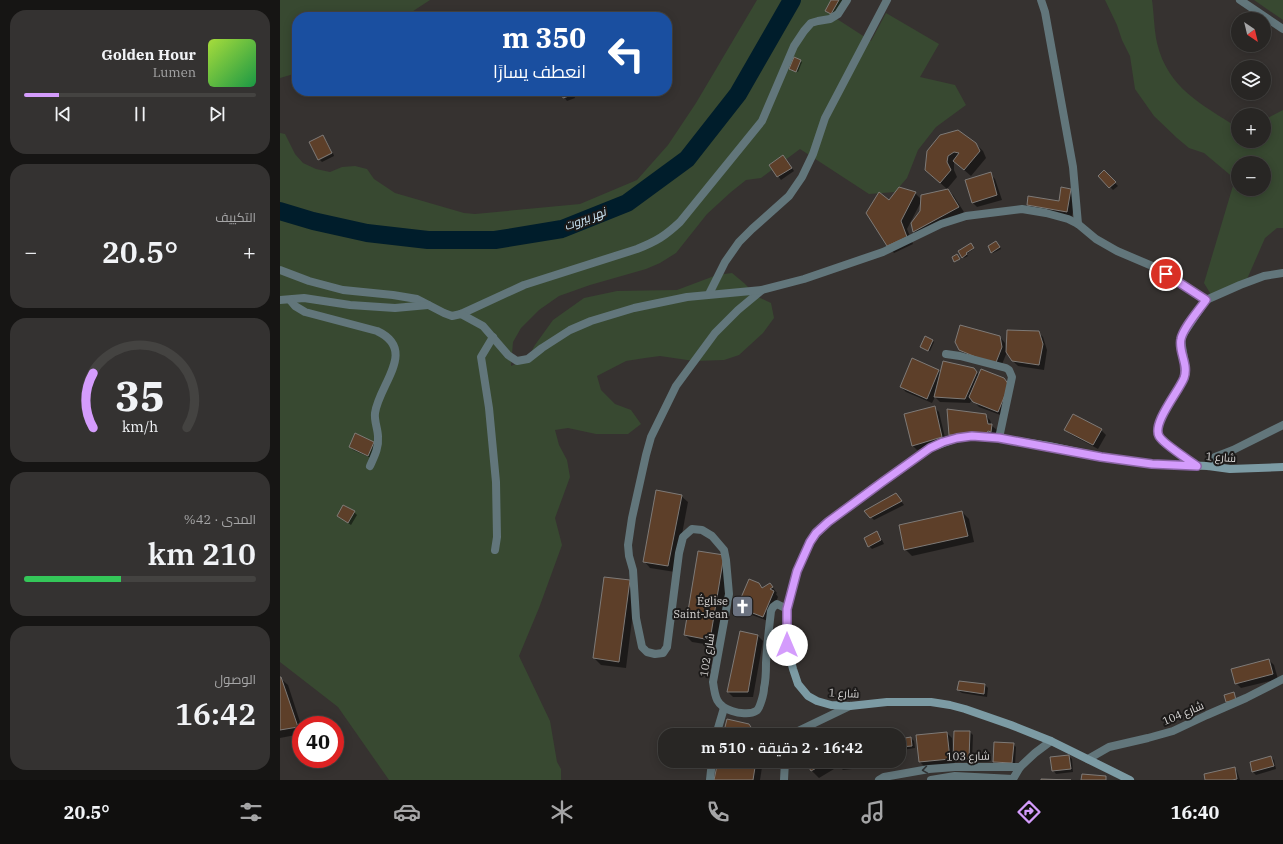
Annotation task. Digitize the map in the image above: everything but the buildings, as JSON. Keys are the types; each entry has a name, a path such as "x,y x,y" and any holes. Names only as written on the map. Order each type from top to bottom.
{"street":[{"path":"280,270 309,281 343,290 417,299 452,316 461,314 524,285 637,249 654,242 667,234 680,222 762,121 794,46 804,31 811,23 830,19 838,14 847,0"},
{"path":"709,294 725,262 739,242 789,196 802,177 813,154 825,118 887,0"},
{"path":"1041,0 1045,12 1073,167 1078,224"},
{"path":"1240,0 1283,29"},
{"path":"461,314 483,326 508,355 517,361 528,359 570,330 591,321 634,308 687,297 762,290 804,279 883,252 941,224 966,216 1022,209 1068,219 1078,224 1101,242 1117,251 1157,268 1206,300"},
{"path":"1197,466 1162,441 1158,434 1158,428 1162,416 1184,378 1186,370 1181,340 1184,333 1206,300 1264,276 1283,273"},
{"name":"شارع 102","path":"724,708 719,704 714,694 713,682 729,594 724,550 712,536 702,530 692,528 683,537 679,553 667,647 663,653 656,654 647,652 642,647 636,618 633,570 628,545 632,518 651,437 676,386 715,333 738,310 762,290"},
{"path":"280,300 304,298 350,305 395,308 429,305"},
{"path":"290,300 295,306 305,312 377,331 386,335 395,347 397,356 393,369 381,393 375,413 375,424 378,437 377,451 370,466"},
{"path":"493,336 481,357 489,408 496,482 497,538 495,550"},
{"path":"946,354 960,356 1006,368 1011,373 1012,377 999,438"},
{"path":"1208,466 1215,457 1233,450 1283,425"},
{"name":"شارع 1","path":"1130,780 1051,741 983,714 950,705 931,702 887,702 850,706 831,705 817,701 808,696 798,684 787,645 787,609 797,571 810,542 816,533 828,522 930,448 957,438 972,436 999,438 1101,457 1152,464 1208,466 1230,469 1283,467"},
{"path":"718,728 724,708 740,713 752,713 759,708 764,689 771,611 773,607 778,604 787,609"},
{"name":"شارع 104","path":"1088,759 1109,747 1172,731 1207,714 1246,698 1283,679"},
{"path":"804,728 850,706"},
{"path":"931,780 955,776 1014,780 1020,767 1051,741"},
{"name":"شارع 103","path":"878,780 884,777 936,768 1020,767"},
{"path":"710,780 711,768"},
{"path":"784,780 785,768"}],"green space":[{"path":"280,0 430,0 412,12 292,12 292,74 280,78"},
{"path":"757,0 846,0 837,19 871,41 886,13 939,44 920,77 955,85 966,105 936,127 918,150 907,178 895,192 869,194 800,149 761,178 746,180 731,192 707,214 676,253 660,263 646,269 590,285 559,296 539,310 521,328 513,342 511,366 527,359 553,320 584,298 617,291 677,290 717,275 732,273 758,297 771,303 774,318 763,333 739,355 724,360 694,361 660,356 626,361 597,376 601,390 615,404 631,410 641,424 628,434 596,434 568,428 555,430 559,445 567,460 570,477 555,518 562,545 539,608 519,656 550,721 557,762 561,769 561,780 389,780 338,707 280,662 280,133 285,134 295,154 303,163 316,169 330,172 342,167 355,166 367,169 374,179 395,193 464,213 475,214 580,204 637,180 668,145 696,103"},
{"path":"1105,0 1152,0 1155,32 1162,59 1169,72 1188,94 1231,124 1231,148 1271,148 1271,116 1283,110 1283,228 1277,228 1265,238 1244,286 1213,298 1204,283 1231,192 1231,196 1271,196 1271,156 1231,156 1231,176 1204,153 1189,148 1154,116 1135,89 1130,56 1117,25"},
{"path":"1254,0 1283,0 1283,20"}],"waterway":[{"name":"نهر بيروت","path":"280,211 313,221 367,233 428,240 495,240 562,229 627,203 687,159 738,94 792,0"}],"place":[{"name":"Église Saint-Jean","path":"743,607"}],"route":[{"path":"787,645 787,609 797,571 810,542 816,533 858,499 930,448 943,442 972,436 999,438 1049,446 1101,457 1152,464 1197,466 1162,441 1158,434 1158,428 1168,404 1184,378 1186,370 1181,340 1191,321 1206,300 1166,274"}]}
